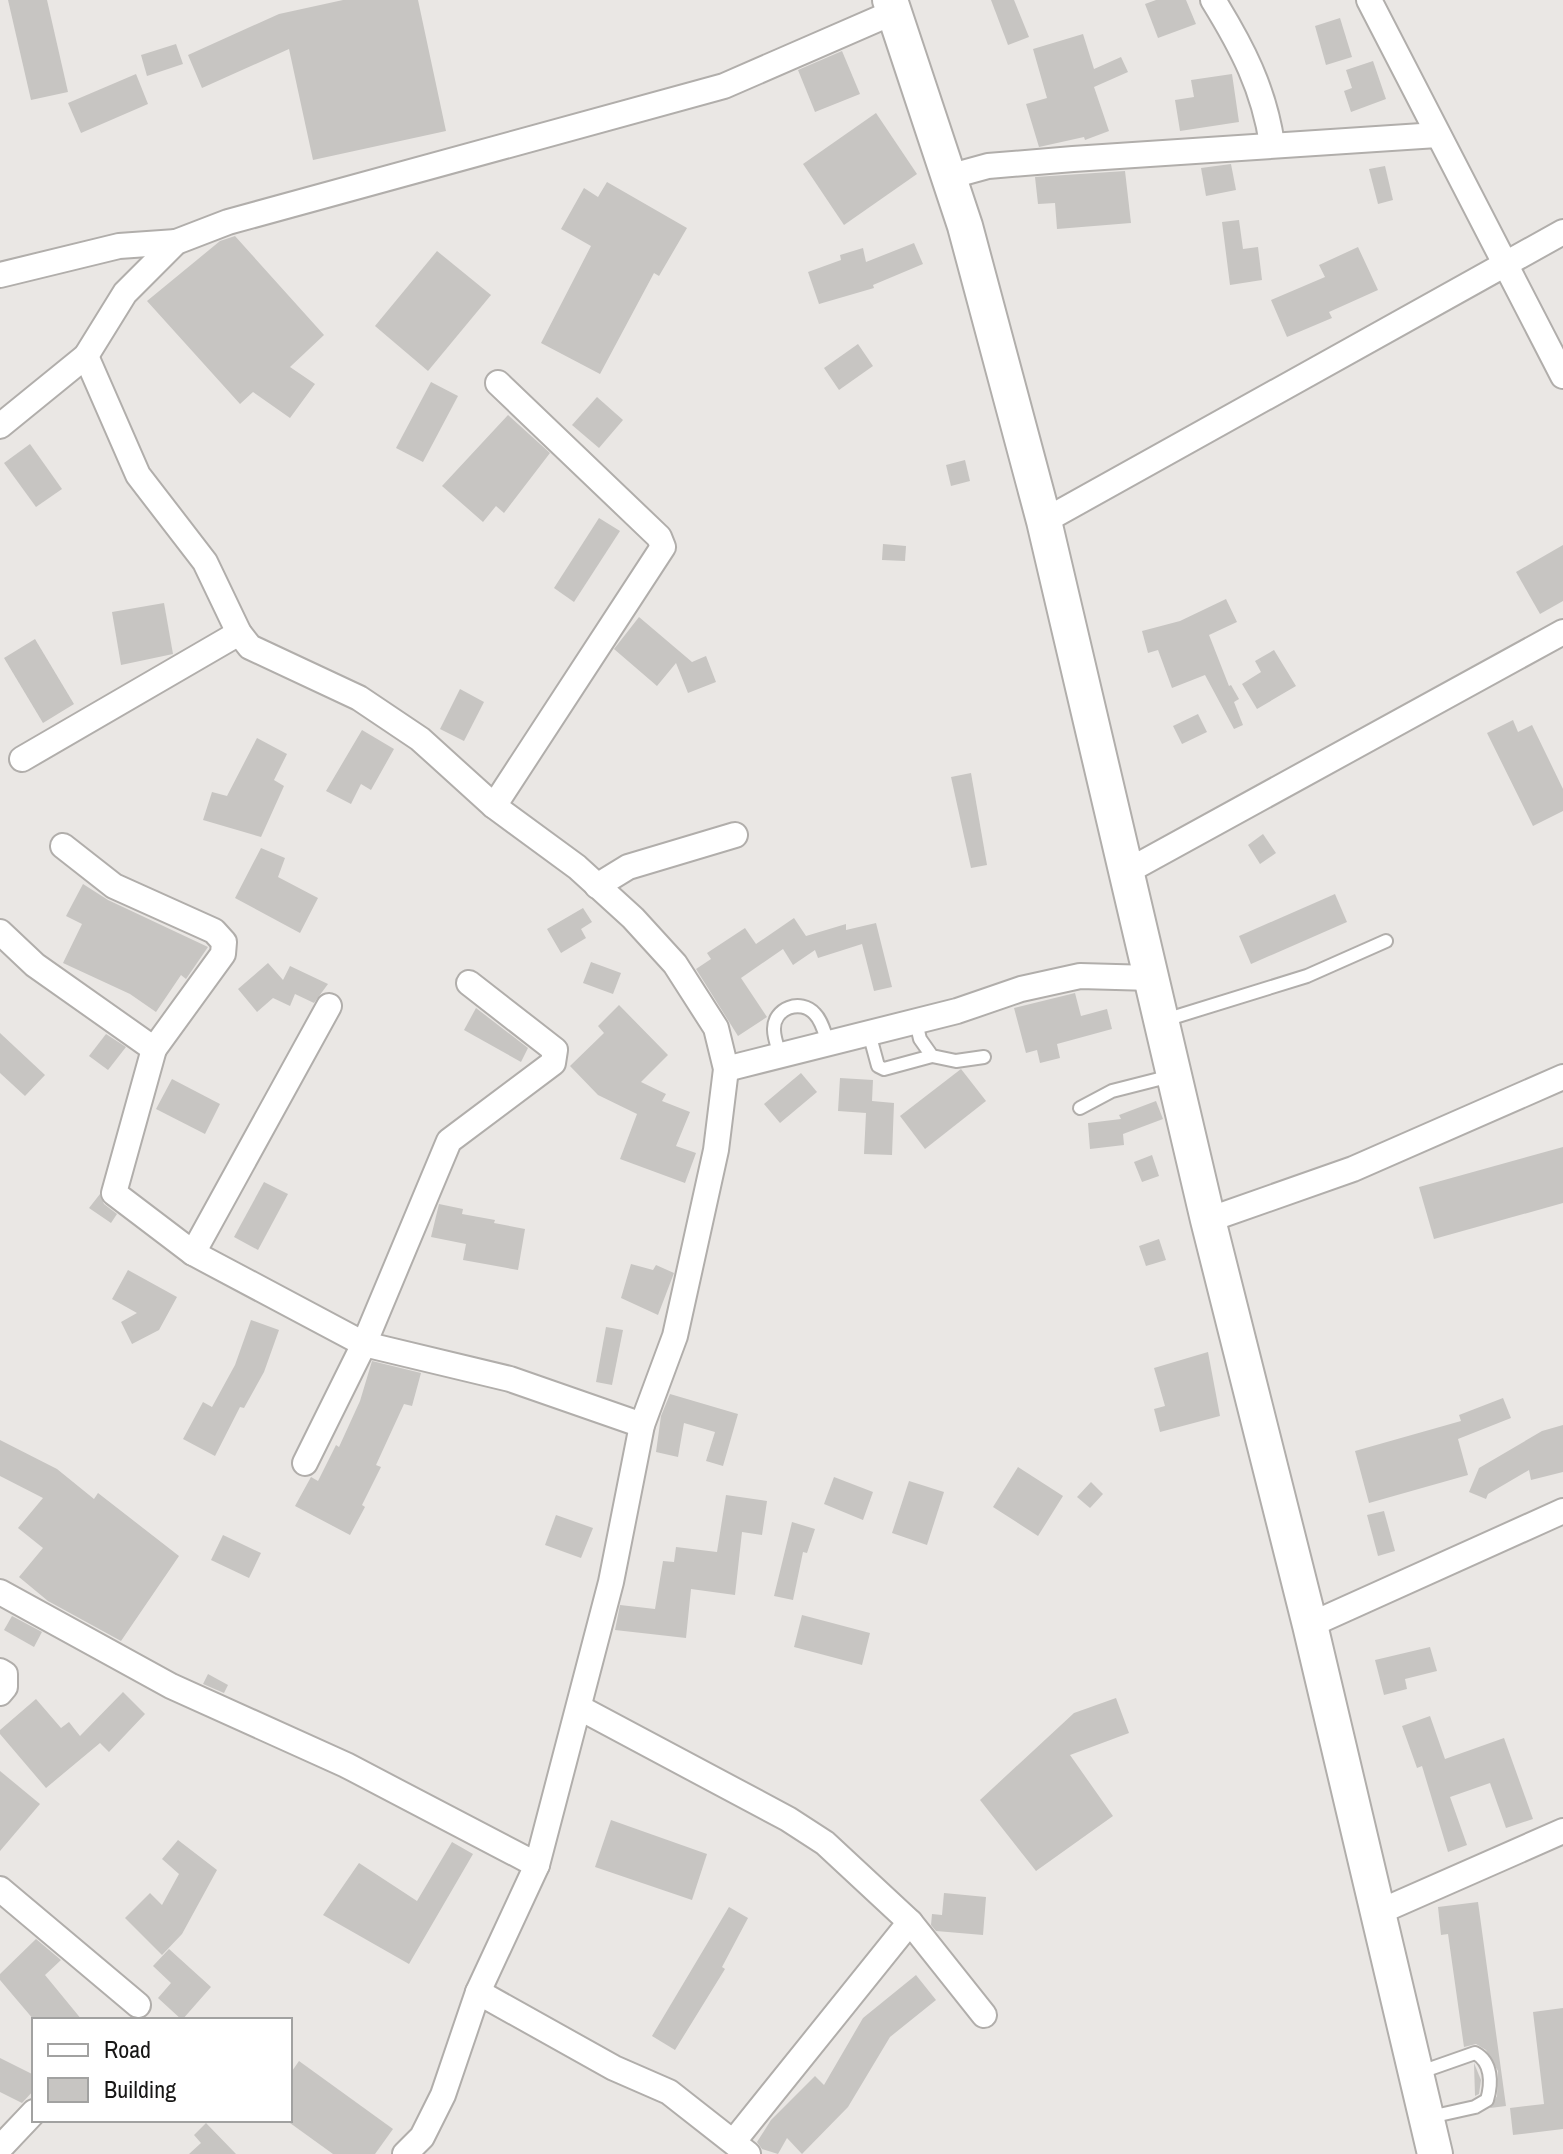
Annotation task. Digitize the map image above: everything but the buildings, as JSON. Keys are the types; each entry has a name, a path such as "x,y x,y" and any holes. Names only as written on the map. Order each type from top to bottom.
{"main road":[{"path":"892,6 948,177 1044,521 1208,1220 1310,1625 1435,2154"}],"street":[{"path":"1213,0 1245,52 1267,111 1272,144"},
{"path":"1369,0 1504,267 1563,376"},
{"path":"0,275 119,246 176,242 228,222 724,86 892,6"},
{"path":"948,177 988,166 1437,135"},
{"path":"1044,521 1563,232"},
{"path":"0,426 86,356 125,293 176,242"},
{"path":"86,356 138,475 205,562 239,633 250,647 359,698 420,739 494,806 597,886 675,964 716,1028 726,1069 716,1150 675,1336 642,1425 611,1582 537,1865 478,1992 443,2095 422,2137 405,2154"},
{"path":"494,806 663,547 659,537 498,383"},
{"path":"1126,872 1563,632"},
{"path":"22,759 239,633"},
{"path":"597,886 628,867 735,835"},
{"path":"63,846 114,886 214,931 224,942 223,954 154,1049 114,1193 193,1253 364,1344 510,1379 642,1425"},
{"path":"0,932 35,965 154,1049"},
{"path":"726,1069 916,1022 1021,989 1080,976 1152,978"},
{"path":"305,1463 364,1344 449,1141 553,1063 556,1055 555,1050 469,983"},
{"path":"193,1253 329,1006"},
{"path":"1208,1220 1353,1169 1563,1077"},
{"path":"1310,1625 1563,1511"},
{"path":"0,1592 171,1686 346,1765 537,1865"},
{"path":"0,1671 5,1674 5,1687 0,1693"},
{"path":"580,1708 788,1819 825,1843 910,1922 984,2015"},
{"path":"1379,1912 1563,1831"},
{"path":"0,1889 138,2005"},
{"path":"478,1992 614,2068 669,2092 741,2148 910,1922"},
{"path":"0,2148 32,2114"}],"lane":[{"path":"1162,1021 1307,976 1386,941"},
{"path":"780,1055 775,1021 780,1012 790,1006 807,1007 818,1016 828,1043"},
{"path":"916,1022 920,1039 932,1056"},
{"path":"869,1033 878,1066 884,1069 932,1056 956,1061 984,1057"},
{"path":"1080,1108 1112,1091 1174,1075"},
{"path":"1417,2074 1475,2053 1486,2064 1491,2085 1487,2100 1475,2107 1427,2117"}]}
